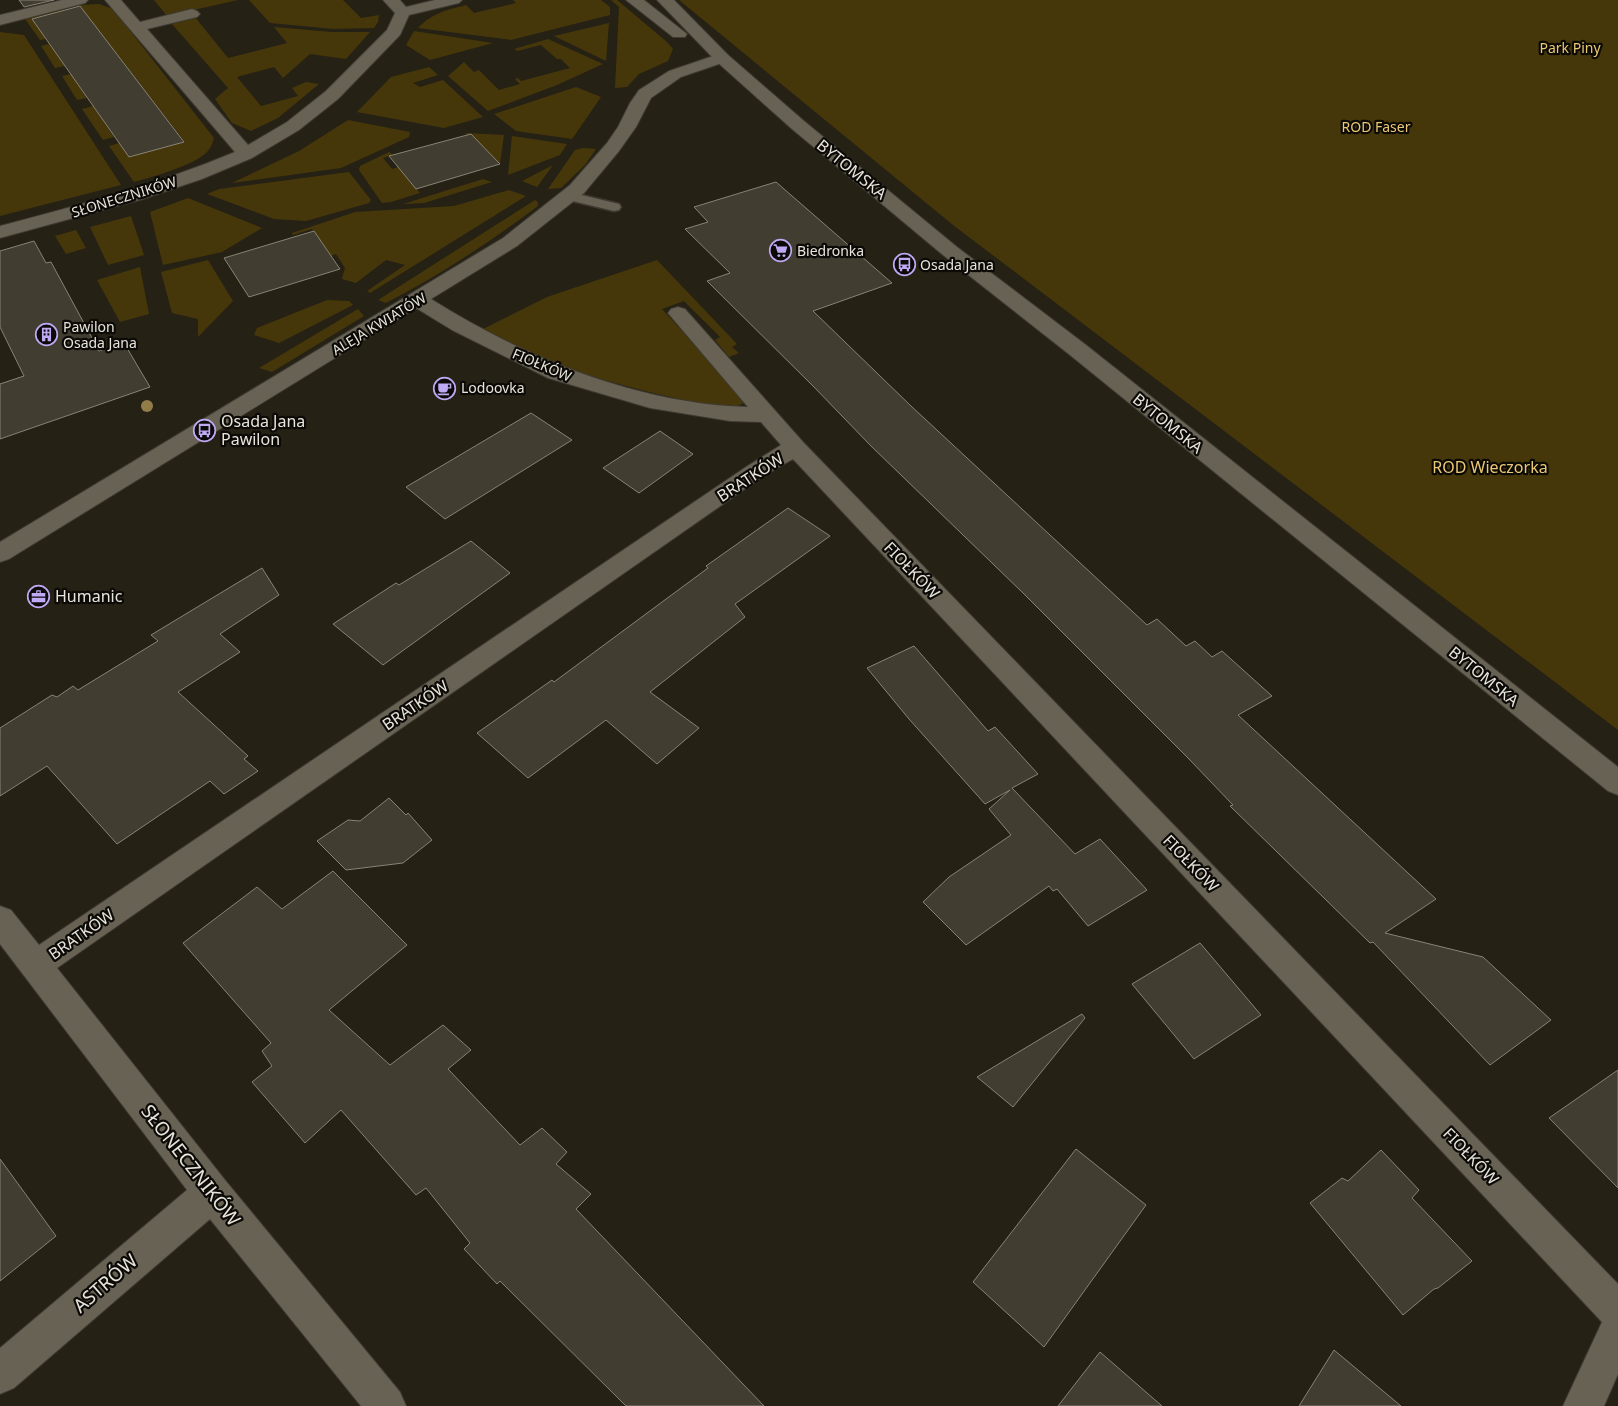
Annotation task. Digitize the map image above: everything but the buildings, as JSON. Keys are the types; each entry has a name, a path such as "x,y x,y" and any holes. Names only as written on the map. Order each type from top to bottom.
{"street":[{"path":"0,20 80,0"},
{"path":"114,0 246,154"},
{"name":"SŁONECZNIKÓW","path":"0,232 136,195 196,175 246,154 293,126 332,96 394,32 397,6 454,0"},
{"name":"BYTOMSKA","path":"634,0 686,39 722,58"},
{"name":"BYTOMSKA","path":"665,0 722,58 798,125 950,250 1078,350 1618,783"},
{"path":"137,27 192,14"},
{"name":"ALEJA KWIATÓW","path":"0,553 418,300 510,242 577,189 613,147 627,126 638,103 646,94 675,74 722,58"},
{"name":"FIOŁKÓW","path":"418,300 459,326 556,374 650,401 730,414 765,415"},
{"name":"FIOŁKÓW","path":"678,313 765,415 795,447 1618,1311"},
{"name":"BRATKÓW","path":"36,965 738,484 795,447"},
{"name":"SŁONECZNIKÓW","path":"0,920 212,1192 386,1406"},
{"name":"ASTRÓW","path":"0,1374 212,1192"},
{"path":"1583,1406 1618,1331"}],"lane":[{"path":"569,196 614,207"}],"green space":[{"path":"154,0 238,0 167,16"},
{"path":"249,0 343,0 361,18 379,15 378,22 374,28 334,29 270,23"},
{"path":"513,0 601,0 610,7 610,15 511,40 418,28 434,15 452,9 466,5 474,13 516,3"},
{"path":"611,0 617,0 673,49 668,61 639,74 627,87 615,88 619,7"},
{"path":"679,0 1618,0 1618,730 953,225"},
{"path":"99,4 113,9 214,138 210,149 201,157 173,170 134,182 109,146 119,143 129,157 184,141 89,18 40,29 46,39 40,40 25,19 81,5"},
{"path":"195,17 228,58 287,43 274,27 332,32 370,32 346,59 310,54 283,78 274,67 237,77 261,106 298,96 292,88 306,82 319,84 278,118 251,131 232,123 215,99 228,88 172,24"},
{"path":"609,23 606,61 554,36"},
{"path":"414,31 493,43 430,60 406,45"},
{"path":"0,32 24,35 121,185 0,216"},
{"path":"548,39 603,64 557,85 488,111 448,76 464,62 474,72 479,70 499,90 520,84 515,79 518,78 521,81 570,68 541,45 517,51 514,49"},
{"path":"49,44 65,66 55,68 41,46"},
{"path":"429,67 438,75 413,83 420,87 443,80 483,117 444,128 357,112 391,77"},
{"path":"71,74 87,98 77,100 62,76"},
{"path":"576,87 601,97 572,139 516,131 494,114"},
{"path":"93,106 114,137 103,140 82,109"},
{"path":"348,120 410,132 409,137 341,168 232,183 299,151"},
{"path":"465,133 504,135 500,164 489,153 485,154"},
{"path":"512,136 567,144 560,155 508,175"},
{"path":"583,148 596,149 585,165 561,188 548,189 575,150"},
{"path":"389,152 393,155 383,158 392,169 398,167 420,193 382,203 359,170 360,166"},
{"path":"553,165 537,187 522,181"},
{"path":"349,172 371,200 369,203 306,221 274,219 207,194 219,189"},
{"path":"483,179 492,182 424,203 403,204"},
{"path":"509,190 526,196 370,293 367,291 405,265 386,260 356,283 342,279 345,268 336,254 331,256 312,229 293,235 292,233 355,212 454,206"},
{"path":"188,198 262,228 222,252 163,265 150,212"},
{"path":"535,200 538,202 538,206 464,258 386,303 378,300"},
{"path":"131,216 144,255 108,265 90,227"},
{"path":"76,230 86,248 66,254 55,236"},
{"path":"208,260 233,301 198,337 198,319 172,313 161,272"},
{"path":"657,260 737,344 732,347 739,353 729,357 715,340 720,337 684,301 662,309 747,402 727,410 558,368 483,329 547,297"},
{"path":"140,267 149,314 120,322 97,280"},
{"path":"327,300 349,301 353,305 279,343 254,335 257,328"},
{"path":"358,309 364,316 272,372 259,368"}],"place":[{"name":"Biedronka","path":"781,251"},
{"name":"Osada Jana","path":"904,265"},
{"name":"Pawilon Osada Jana","path":"47,335"},
{"name":"Lodoovka","path":"445,388"},
{"name":"Osada Jana Pawilon","path":"205,430"},
{"name":"Humanic","path":"39,596"}],"park label":[{"name":"Park Piny","path":"1570,48"},
{"name":"ROD Faser","path":"1376,127"},
{"name":"ROD Wieczorka","path":"1490,467"}]}
